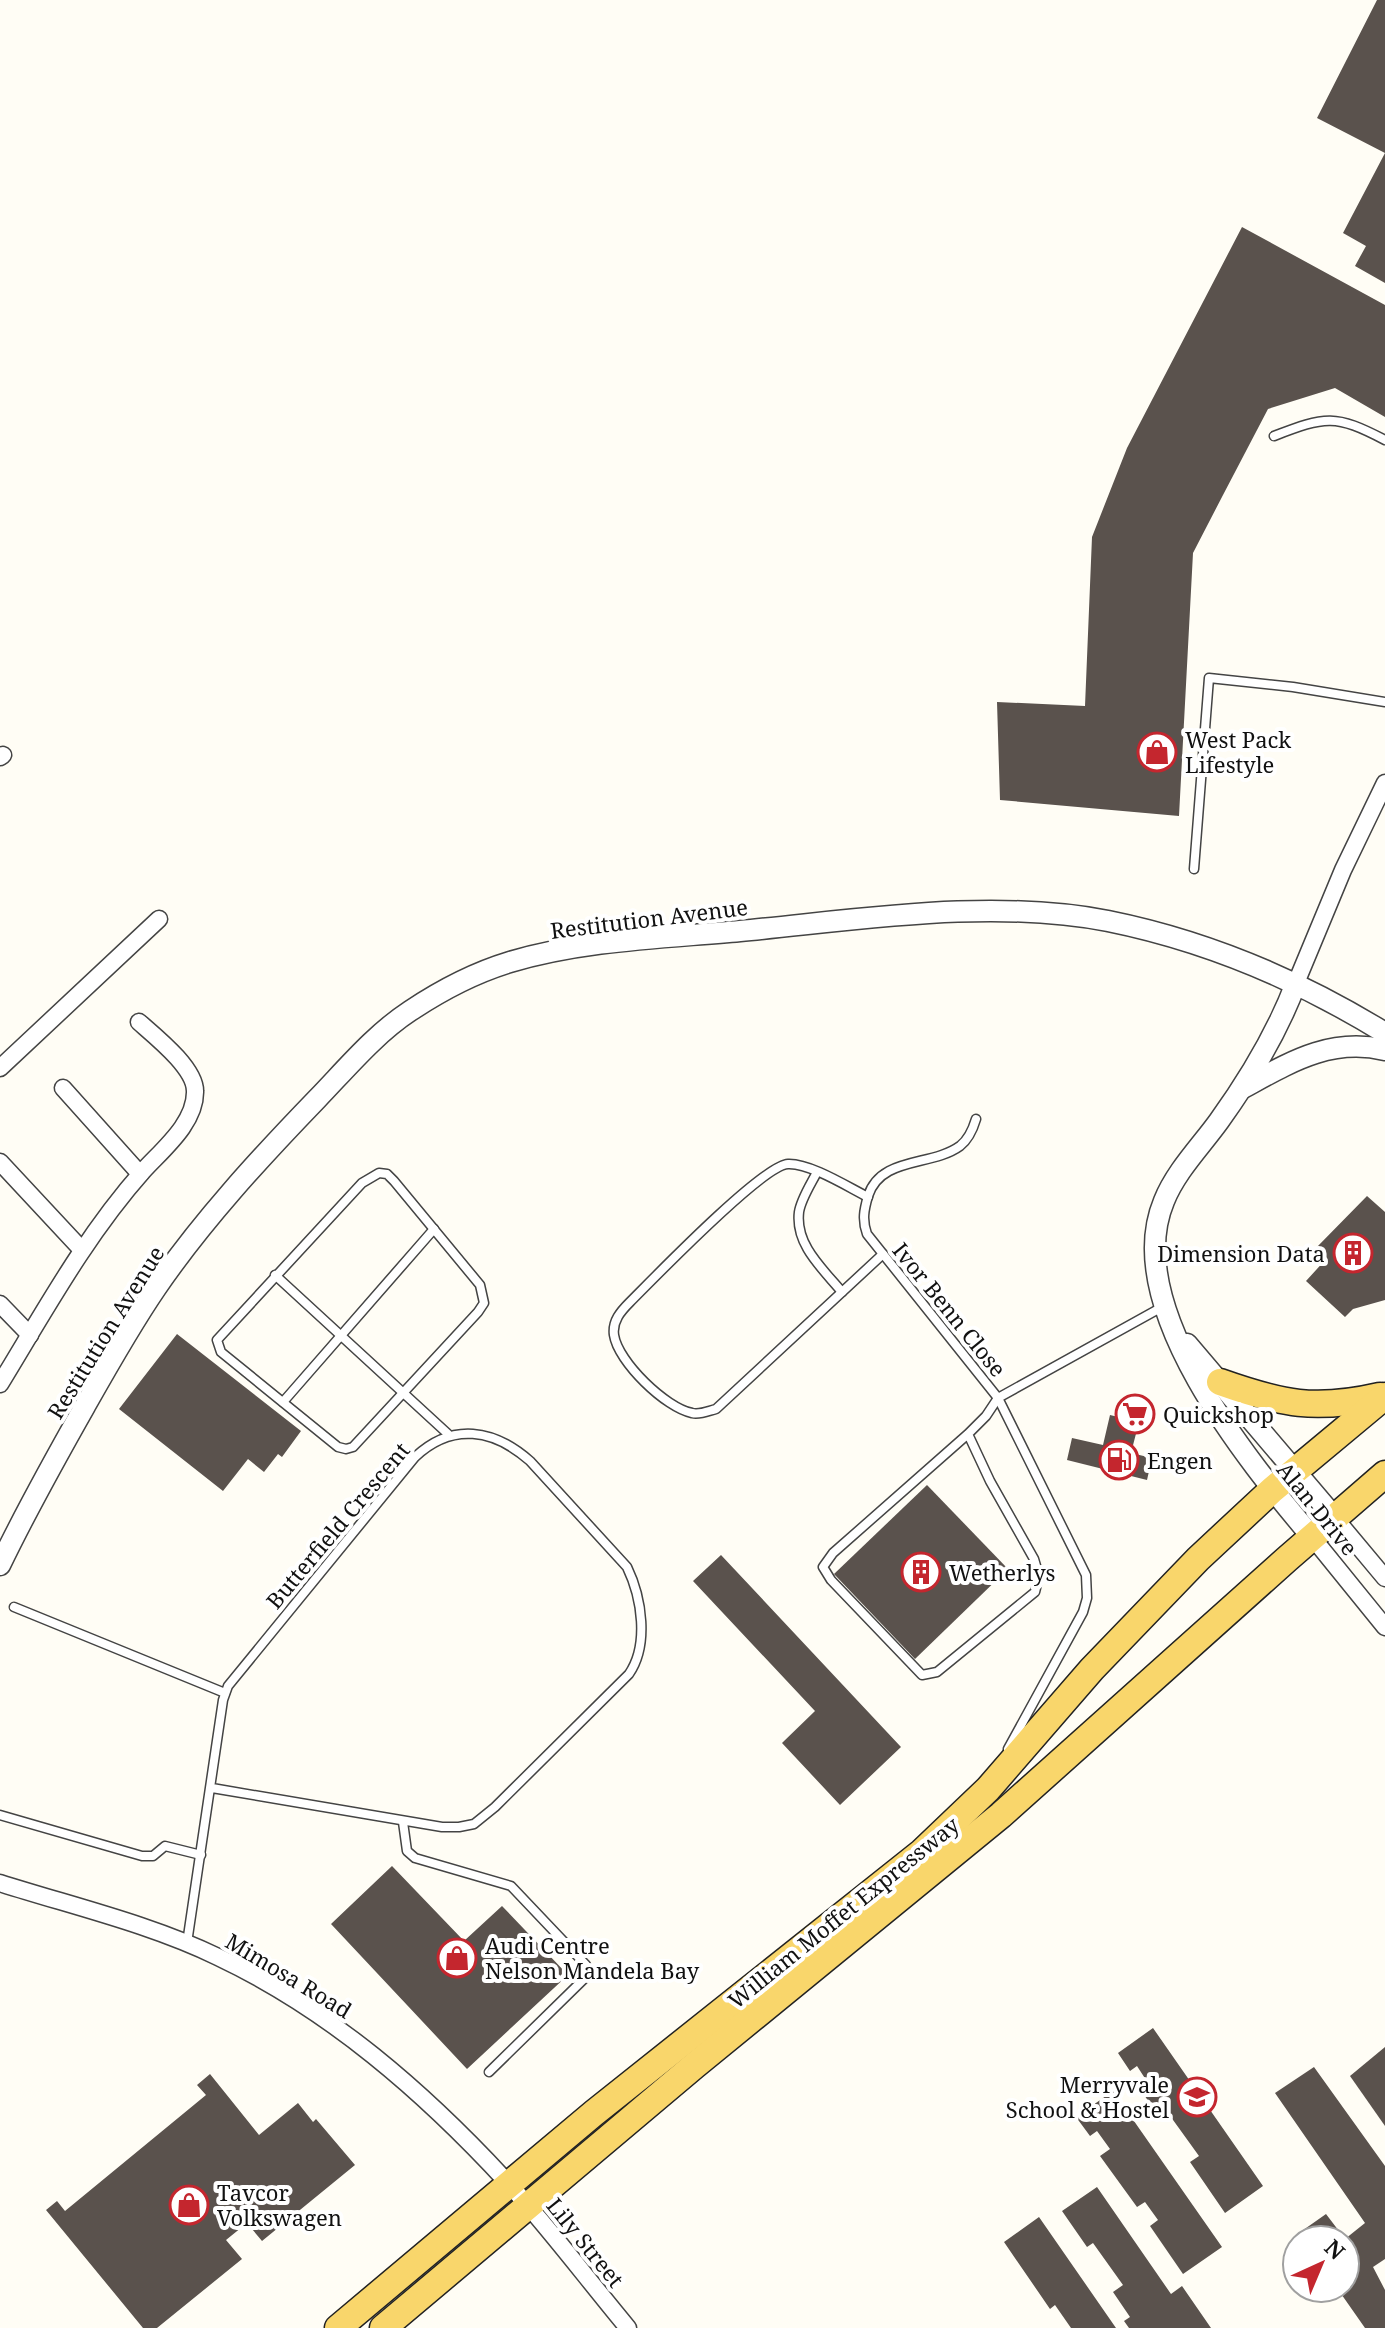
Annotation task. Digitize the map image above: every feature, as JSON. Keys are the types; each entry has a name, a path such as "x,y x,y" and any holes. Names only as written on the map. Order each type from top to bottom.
{"main road":[{"path":"1220,1382 1254,1394 1310,1406 1385,1396"},
{"name":"William Moffet Expressway","path":"338,2328 681,2043 922,1852 988,1789 1139,1619 1272,1490 1385,1396"},
{"name":"William Moffet Expressway","path":"383,2328 792,1985 1001,1815 1385,1474"}],"street":[{"path":"1168,1316 1154,1256 1156,1225 1164,1200 1182,1169 1253,1072 1287,1006 1355,843 1385,783"},
{"name":"Restitution Avenue","path":"0,1565 24,1515 112,1359 155,1289 193,1240 282,1135 378,1036 409,1011 508,962 571,948 642,939 877,918 1044,913 1105,921 1231,955 1296,983 1385,1033"},
{"path":"0,1068 159,919"},
{"path":"0,1384 82,1250 140,1174 176,1135 191,1111 196,1095 188,1071 139,1022"},
{"path":"1241,1089 1315,1051 1352,1045 1385,1050"},
{"path":"63,1088 140,1174"},
{"path":"0,1162 82,1250"},
{"path":"0,1304 30,1335"},
{"name":"Alan Drive","path":"1168,1316 1385,1578"},
{"name":"Alan Drive","path":"1168,1316 1195,1377 1254,1467 1385,1627"},
{"name":"Mimosa Road","path":"0,1883 187,1943 250,1973 316,2011 403,2080 509,2185"},
{"name":"Lily Street","path":"509,2185 628,2328"}],"lane":[{"path":"1274,436 1315,421 1332,419 1345,421 1385,440"},
{"path":"1194,869 1209,678 1293,687 1385,702"},
{"path":"883,1254 716,1409 696,1414 676,1409 641,1378 623,1354 614,1334 618,1315 755,1182 780,1165 791,1163 817,1172 868,1197 882,1174 961,1145 976,1119"},
{"path":"817,1172 799,1210 799,1230 806,1249 842,1292"},
{"path":"379,1173 387,1174 480,1285 484,1303 353,1447 346,1449 338,1447 217,1346 217,1340 275,1275 362,1183 379,1173"},
{"name":"Ivor Benn Close","path":"868,1197 864,1225 867,1234 998,1398 1168,1316"},
{"path":"283,1402 434,1229"},
{"path":"212,1788 403,1822 459,1827 474,1824 486,1816 629,1674 637,1662 639,1601 627,1567 530,1461 512,1445 492,1437 448,1434 275,1275"},
{"path":"968,1434 990,1481 1034,1559 1039,1576 1035,1592 937,1672 922,1675 831,1580 823,1567 833,1553 968,1434 998,1398 1086,1575 1088,1586 1077,1626 1051,1668 988,1789"},
{"name":"Butterfield Crescent","path":"187,1943 225,1693 239,1671 415,1457 448,1434"},
{"path":"14,1607 225,1693"},
{"path":"0,1815 142,1856 153,1856 165,1846 201,1855"},
{"path":"403,1822 407,1851 415,1858 511,1886 586,1965 587,1976 489,2072"}],"building":[{"path":"1377,0 1385,0 1385,153 1317,118"},
{"path":"1385,153 1385,283 1355,266 1366,246 1343,233"},
{"path":"1242,227 1385,305 1385,417 1335,388 1268,409 1193,553 1179,816 1000,800 997,702 1085,706 1092,537 1127,448"},
{"name":"Dimension Data","path":"1367,1196 1385,1212 1385,1300 1353,1309 1345,1317 1306,1281 1327,1258 1316,1248"},
{"path":"177,1334 301,1431 282,1457 278,1454 264,1472 248,1459 223,1491 119,1409"},
{"path":"1110,1415 1139,1422 1131,1453 1152,1458 1147,1480 1067,1460 1072,1438 1103,1445"},
{"name":"Wetherlys","path":"927,1485 1008,1569 915,1659 834,1574"},
{"path":"721,1555 901,1747 840,1805 782,1743 815,1711 693,1581"},
{"name":"Audi Centre Nelson Mandela Bay","path":"392,1866 464,1941 502,1906 568,1975 467,2069 331,1924"},
{"path":"1153,2028 1263,2186 1225,2213 1190,2162 1199,2156 1168,2113 1160,2118 1140,2089 1148,2083 1137,2066 1130,2071 1118,2053"},
{"path":"1385,2047 1385,2126 1350,2076"},
{"path":"1314,2067 1385,2166 1385,2259 1373,2267 1385,2290 1385,2328 1365,2328 1348,2304 1361,2304 1361,2226 1365,2223 1275,2093"},
{"name":"Tavcor Volkswagen","path":"210,2074 259,2135 298,2103 313,2122 316,2119 355,2165 262,2241 247,2223 226,2240 242,2259 157,2328 143,2328 46,2210 57,2201 65,2211 206,2095 197,2085"},
{"path":"1113,2091 1222,2247 1183,2274 1150,2226 1158,2220 1145,2202 1137,2207 1100,2156 1110,2149 1097,2131 1090,2136 1076,2117"},
{"path":"1097,2187 1171,2294 1182,2286 1211,2328 1129,2328 1124,2321 1130,2317 1113,2292 1123,2285 1093,2243 1087,2247 1062,2211"},
{"path":"1326,2214 1334,2224 1312,2224"},
{"path":"1039,2217 1116,2328 1071,2328 1055,2305 1050,2309 1004,2242"}],"place":[{"name":"West Pack Lifestyle","path":"1157,752"},
{"name":"Dimension Data","path":"1353,1253"},
{"name":"Quickshop","path":"1135,1414"},
{"name":"Engen","path":"1119,1460"},
{"name":"Wetherlys","path":"921,1572"},
{"name":"Audi Centre Nelson Mandela Bay","path":"457,1958"},
{"name":"Merryvale School & Hostel","path":"1197,2097"},
{"name":"Tavcor Volkswagen","path":"189,2205"}]}
